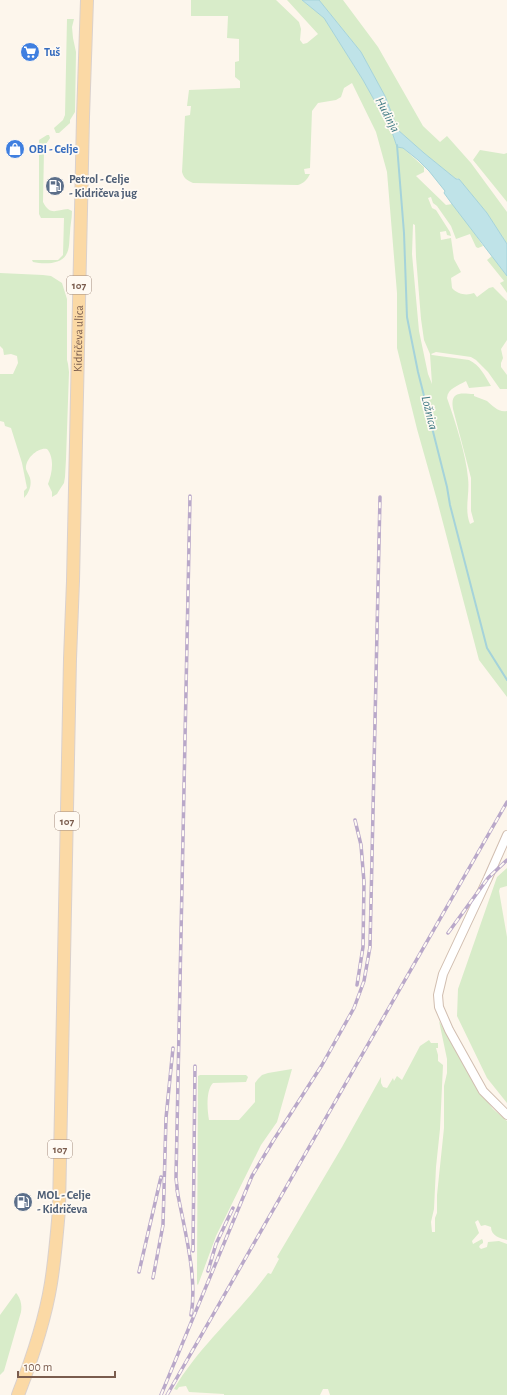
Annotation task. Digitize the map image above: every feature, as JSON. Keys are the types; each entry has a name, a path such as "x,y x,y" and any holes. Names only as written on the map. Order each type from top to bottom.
{"main road":[{"name":"Kidričeva ulica","path":"18,1395 30,1364 40,1329 51,1284 57,1238 61,1124 70,659 87,0"}],"street":[{"path":"507,834 443,974 438,995 439,1007 448,1030 483,1091 507,1115"}],"green space":[{"path":"191,0 276,0 299,22 301,29 300,40 303,44 307,43 318,34 287,0 302,0 324,18 363,80 392,132 397,147 403,148 424,167 424,172 416,176 446,205 452,204 483,246 478,248 476,247 470,234 456,239 451,226 437,206 433,203 431,197 428,198 432,208 436,210 450,232 451,236 447,235 446,231 440,232 441,240 451,238 454,259 461,272 451,278 452,288 456,292 462,294 474,293 477,297 489,288 493,287 507,301 507,340 501,349 503,358 501,367 507,375 507,389 500,389 488,372 471,357 436,352 431,354 469,360 473,362 491,386 469,388 466,381 451,390 447,398 460,438 467,469 467,513 470,524 474,522 471,511 471,478 453,409 453,399 457,394 474,394 474,396 487,401 499,410 507,411 507,697 479,660 417,429 397,348 397,293 387,172 376,132 352,83 344,88 341,97 336,100 318,103 312,111 310,168 304,169 305,174 310,174 302,183 298,185 193,183 187,180 182,172 185,116 190,115 191,106 187,106 189,90 240,88 240,81 235,77 235,62 239,61 239,39 227,38 228,16 191,16","holes":["413,224 415,225 421,319 424,340 430,354 432,384 428,374 419,331 412,254"]},
{"path":"319,0 343,0 378,47 423,126 440,142 447,136 471,163 507,212 507,244 487,213 458,178 456,179 398,130 385,96 361,52"},
{"path":"67,19 74,19 72,27 76,52 75,112 70,120 70,123 59,133 56,133 54,128 63,120 65,115"},
{"path":"49,135 50,138 44,151 43,202 51,211 68,209 72,211 69,244 66,255 60,261 42,263 33,262 32,260 58,260 63,255 64,218 41,218 39,214 39,140"},
{"path":"480,150 504,154 507,153 507,202 473,160"},
{"path":"492,256 507,276 507,293 500,283 504,281 487,260"},
{"path":"0,273 51,276 62,283 67,299 67,360 69,372 65,477 64,483 57,494 52,497 52,492 48,484 52,471 52,461 50,453 47,449 43,449 33,454 26,465 31,483 29,491 24,498 24,491 27,488 22,463 11,428 5,426 4,422 0,421 0,374 13,374 18,363 17,356 11,354 4,355 3,349 0,346"},
{"path":"507,868 507,886 500,888 499,891 507,937 507,1103 487,1078 457,1016 458,989 497,877"},
{"path":"439,1021 481,1093 493,1109 507,1121 507,1240 494,1235 491,1227 485,1225 481,1226 478,1220 475,1222 479,1233 472,1241 473,1244 482,1239 483,1243 479,1247 481,1249 487,1247 488,1242 499,1241 507,1244 507,1395 330,1395 328,1389 323,1389 320,1395 224,1395 189,1392 186,1386 179,1387 177,1390 174,1389 195,1358 245,1302 268,1273 271,1274 279,1259 277,1257 342,1147 381,1077 383,1087 387,1088 393,1078 394,1081 397,1076 402,1080 420,1046 429,1040 431,1043 438,1043 438,1048 436,1048 438,1061 443,1065 434,1209 431,1222 432,1232 435,1232 435,1218 437,1213 437,1195 444,1128 444,1086 447,1073 447,1059"},
{"path":"292,1069 277,1122 261,1145 216,1236 198,1285 198,1076 246,1075 248,1077 246,1082 213,1083 209,1090 209,1120 239,1120 255,1102 255,1083 262,1075"},
{"path":"16,1293 21,1303 21,1312 4,1371 0,1375 0,1315"}],"water":[{"name":"Hudinja","path":"302,0 319,0 361,52 385,96 398,130 456,179 459,179 487,213 507,244 507,276 452,204 444,193 445,191 429,171 403,148 397,147 392,132 363,80 324,18"}],"waterway":[{"name":"Ložnica","path":"397,145 404,233 407,317 418,372 447,487 450,505 487,648 507,680"}],"railway":[{"path":"178,1196 176,1178 190,496"},
{"path":"161,1395 252,1176 322,1065 354,1008 364,981 370,947 380,497"},
{"path":"167,1395 507,802"},
{"path":"355,820 361,845 364,882 363,947 357,985"},
{"path":"448,933 488,878 507,860"},
{"path":"153,1278 163,1225 166,1118 173,1048"},
{"path":"193,1251 195,1066"},
{"path":"139,1272 161,1177"},
{"path":"177,1190 189,1253 193,1285 191,1315"},
{"path":"208,1271 216,1244 233,1208"}],"place":[{"name":"Tuš","path":"30,52"},
{"name":"OBI - Celje","path":"15,149"},
{"name":"Petrol - Celje - Kidričeva jug","path":"55,186"},
{"name":"MOL - Celje - Kidričeva","path":"23,1202"}]}
